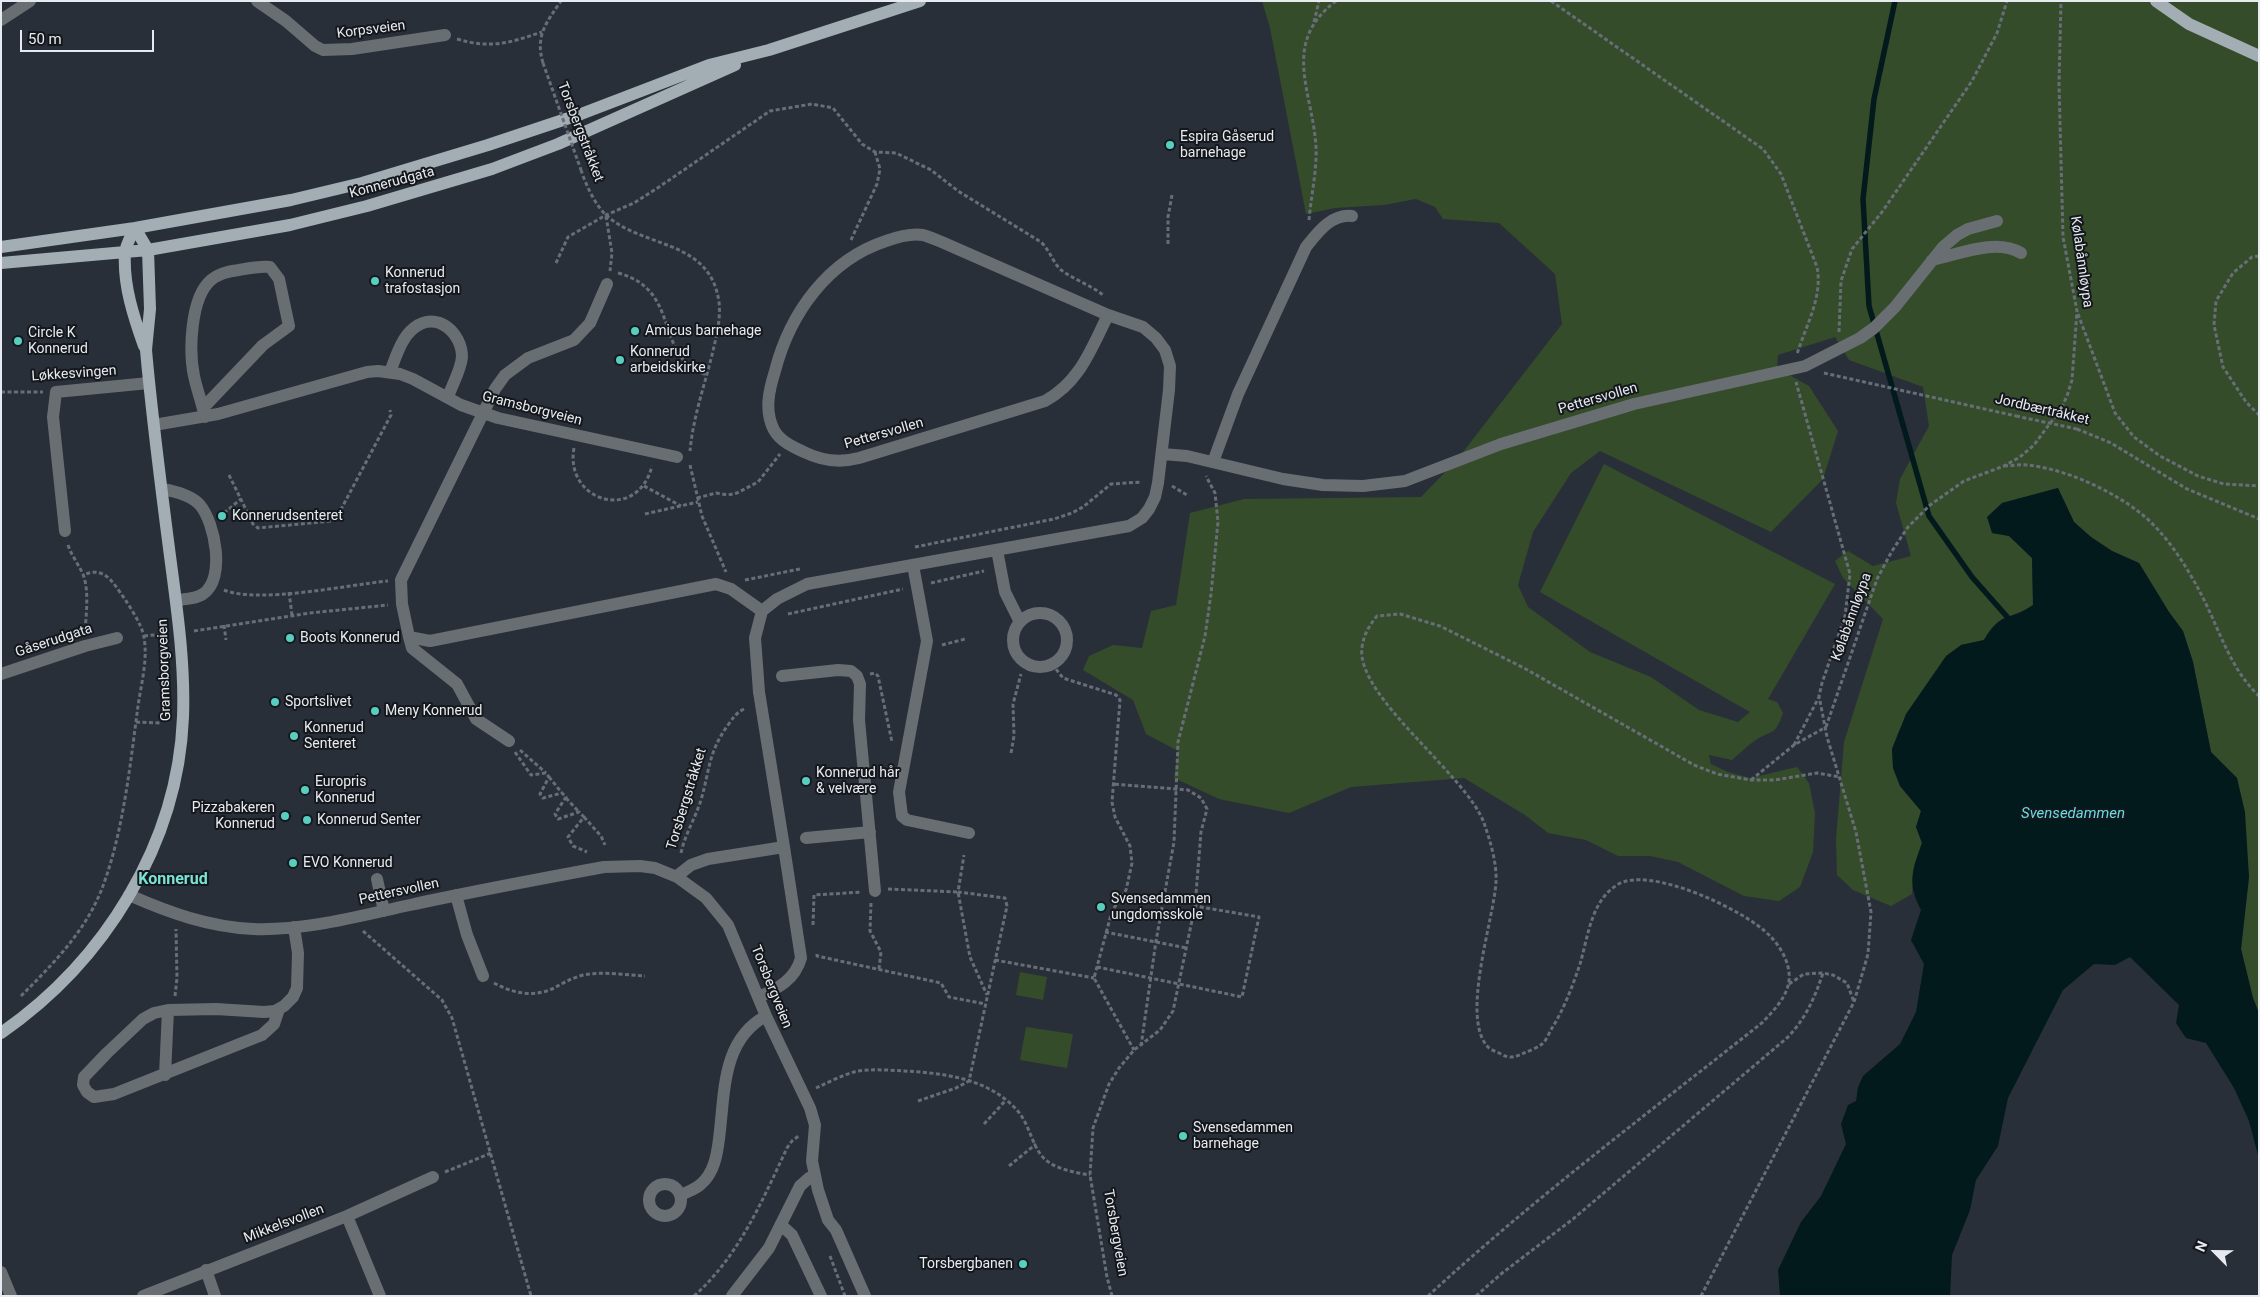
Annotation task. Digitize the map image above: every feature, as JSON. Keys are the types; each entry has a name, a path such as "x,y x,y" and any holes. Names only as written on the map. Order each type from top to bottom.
{"main road":[{"name":"Konnerudgata","path":"1,247 134,228 291,200 362,183 488,145 581,114 708,65 769,50 920,1"},
{"path":"2156,1 2189,24 2259,56"},
{"name":"Konnerudgata","path":"1,263 148,250 290,225 367,206 492,169 558,144 769,50"},
{"path":"134,228 148,250"},
{"name":"Gramsborgveien","path":"134,228 125,252 126,279 134,316 146,350"},
{"name":"Gramsborgveien","path":"1,1033 35,1009 82,963 110,926 130,895 152,848 177,769 183,718 183,686 177,600 146,350 150,309 148,250"}],"street":[{"path":"1,20 30,1"},
{"name":"Korpsveien","path":"257,1 286,21 315,46 323,50 352,48 445,35"},
{"path":"1213,462 1238,394 1306,247 1323,226 1344,215 1352,216"},
{"name":"Pettersvollen","path":"1162,454 1188,456 1283,479 1323,485 1363,486 1405,481 1501,444 1634,404 1800,368 1860,338 1885,318 1943,247 1957,236 1968,229 1997,221"},
{"name":"Pettersvollen","path":"762,611 777,599 807,584 1111,531 1137,523 1149,509 1155,497 1162,454 1170,366 1165,350 1156,338 1143,327 921,235 897,237 854,254 831,273 809,297 794,322 778,359 768,400 768,412 775,431 787,444 808,454 826,459 848,461 1045,401 1059,393 1073,380 1086,359 1108,314"},
{"path":"1932,260 1999,246 2012,248 2021,253"},
{"path":"260,266 270,267 279,279 289,326 263,345 204,413 194,375 192,355 194,316 200,295 210,281 229,272 260,266"},
{"path":"509,741 476,719 457,684 412,648 402,604 402,580 483,413 505,375 528,358 574,340 594,316 609,278"},
{"path":"390,372 405,339 414,328 424,323 439,323 450,327 458,337 462,358 448,397"},
{"name":"Gramsborgveien","path":"154,425 367,372 390,372 412,378 483,413 577,436 677,457"},
{"name":"Løkkesvingen","path":"56,392 149,382"},
{"path":"56,392 53,417 65,531"},
{"path":"162,489 189,497 200,505 208,519 217,563 213,582 202,595 177,600"},
{"path":"997,550 1005,592 1020,622"},
{"path":"913,565 927,641 899,792 902,816 907,820 969,833"},
{"path":"408,637 430,640 716,584 731,589 762,611 755,638 759,692 801,958 798,968 787,981 759,997"},
{"path":"1035,614 1043,614 1058,621 1063,628 1066,644 1059,660 1052,664 1034,666 1023,661 1017,655 1013,638 1020,622 1035,614"},
{"name":"Gåserudgata","path":"1,674 85,646 117,638"},
{"path":"782,676 838,670 851,671 857,676 860,684 859,720 874,891"},
{"path":"806,838 870,832"},
{"path":"677,876 691,865 708,859 784,847"},
{"name":"Pettersvollen","path":"130,895 168,912 216,925 254,929 294,927 587,870 624,865 655,868 677,876"},
{"name":"Torsbergveien","path":"677,876 700,892 719,912 737,942 766,1016 810,1108 815,1125"},
{"path":"378,878 384,911"},
{"path":"456,896 466,935 483,976"},
{"path":"279,1009 274,1024 262,1035 165,1075 98,1098 91,1095 82,1085 84,1077 91,1068 136,1025 154,1013 171,1010 216,1009 264,1012 279,1009 291,1000 297,988 298,953 294,927"},
{"path":"165,1075 171,1010"},
{"path":"680,1195 702,1184 716,1161 729,1066 735,1045 750,1026 766,1016"},
{"path":"815,1125 812,1149 814,1176 828,1220 836,1230 865,1296"},
{"path":"732,1296 756,1266 782,1226 800,1186 808,1178 814,1176"},
{"name":"Mikkelsvollen","path":"143,1296 347,1216 432,1177"},
{"path":"347,1216 380,1296"},
{"path":"782,1226 792,1235 821,1296"},
{"path":"795,1264 799,1249"},
{"path":"206,1270 216,1296"},
{"path":"1,1272 10,1296"}],"path":[{"path":"445,35 471,43 504,44 542,32 561,1"},
{"path":"1306,247 1316,147 1302,64 1306,40 1314,23 1319,1"},
{"path":"1314,23 1336,1"},
{"path":"1551,1 1763,150 1781,174 1810,248 1819,280 1815,303 1797,352 1800,368 1798,395 1850,574 1845,616 1819,696 1794,745"},
{"path":"1839,349 1841,281 1847,260 1858,240 1882,212 1972,81 1997,33 2007,1"},
{"name":"Kølabånnløypa","path":"1826,727 1877,579 1908,527 1930,505 1964,481 2004,466 2020,457 2034,445 2060,412 2067,396 2072,380 2077,311 2064,237 2060,84 2061,1"},
{"name":"Torsbergstråkket","path":"542,32 540,43 543,64 589,190 606,215 622,226 689,253 702,265 711,280 719,302 719,318 691,438 690,459 698,502 731,589"},
{"path":"556,262 568,237 606,215 634,203 770,111 812,104 833,108 862,144 875,152 896,153 931,170 958,191 1040,242 1050,252 1060,268 1095,288 1107,299 1108,314"},
{"path":"854,254 849,244 877,184 880,168 875,152"},
{"path":"1168,244 1168,217 1172,195"},
{"path":"606,215 612,253 609,278 633,277 647,286 658,302 678,355 689,367 707,375"},
{"path":"2259,256 2252,257 2232,273 2216,301 2214,326 2223,366 2246,402 2259,416"},
{"path":"2077,311 2115,413 2134,437 2160,456 2198,476 2224,484 2259,486"},
{"name":"Jordbærtråkket","path":"1800,368 2077,429 2111,442 2187,489 2259,519"},
{"name":"Løkkesvingen","path":"1,392 56,392"},
{"path":"229,475 253,524 258,528 332,521 338,515 391,415 390,410"},
{"path":"577,436 573,462 580,481 596,497 616,502 631,496 644,486 650,475 655,453"},
{"path":"697,498 716,493 728,495 737,493 758,482 787,444"},
{"path":"2004,466 2027,465 2061,473 2102,490 2139,512 2167,541 2201,593 2222,640 2246,684 2259,696"},
{"path":"1141,1046 1156,942 1174,842 1178,742 1205,636 1211,594 1218,522 1215,494 1205,476"},
{"path":"913,548 1054,519 1083,507 1111,484 1142,482"},
{"path":"1169,485 1187,495"},
{"path":"644,486 682,506"},
{"path":"224,512 241,500"},
{"path":"645,514 698,502"},
{"path":"65,531 74,561 83,575 86,596 85,646"},
{"path":"731,589 743,580 809,568"},
{"path":"788,614 984,571"},
{"path":"16,1001 48,969 73,940 90,914 101,891 115,846 136,722 144,636 113,582 101,572 90,572 83,575"},
{"path":"213,582 234,594 264,596 402,580"},
{"path":"289,592 292,615"},
{"path":"193,631 292,615 402,604"},
{"path":"1428,1296 1462,1264 1630,1127 1763,1022 1779,1004 1788,984 1789,968 1782,951 1770,935 1750,920 1723,905 1673,885 1644,879 1628,880 1616,885 1605,895 1594,915 1580,966 1558,1019 1542,1044 1515,1058 1504,1056 1488,1047 1481,1036 1477,1006 1484,946 1496,880 1490,843 1483,820 1470,798 1387,702 1369,678 1362,654 1366,631 1377,616 1400,614 1440,626 1524,668 1694,765 1717,774 1751,780 1775,780 1817,773 1840,777"},
{"path":"224,626 226,640"},
{"path":"144,636 164,634"},
{"path":"926,648 965,639"},
{"path":"1052,664 1062,678 1116,695 1120,700 1121,708 1112,802 1115,817 1132,855 1126,890 1112,911 1094,978 1134,1050"},
{"path":"857,676 875,673 878,676 896,761 899,765 904,766"},
{"path":"1011,753 1014,736 1013,704 1021,674"},
{"path":"1701,1296 1854,1002 1868,954 1871,912 1856,832 1821,710 1819,696"},
{"name":"Torsbergstråkket","path":"677,876 684,836 694,819 710,759 719,738 737,712 744,710"},
{"path":"136,722 161,723"},
{"path":"1751,780 1794,745 1826,727"},
{"path":"534,760 601,836 605,845"},
{"path":"524,767 530,775 547,775"},
{"path":"547,775 540,794 543,798 562,793"},
{"name":"Torsbergveien","path":"1112,1296 1105,1268 1090,1175 1093,1128 1100,1108 1119,1068 1134,1050 1141,1046 1166,1022 1173,1011 1195,906 1201,832 1207,809 1205,802 1194,793 1177,789 1113,784"},
{"path":"566,797 555,814 558,819 579,812"},
{"path":"584,817 568,837 573,846 587,852"},
{"path":"964,855 958,892 970,957 988,995"},
{"path":"812,927 814,895 924,889 1005,898 1007,906 969,1081 956,1088 918,1101"},
{"path":"874,891 870,931 881,952 879,969"},
{"path":"1097,967 1242,997 1259,917 1195,906"},
{"path":"360,927 442,1000 447,1008 457,1034 530,1296"},
{"path":"171,1010 177,978 176,929"},
{"path":"1105,932 1187,948"},
{"path":"816,946 817,956 941,983 948,997 986,1004"},
{"path":"995,960 1094,978"},
{"path":"483,976 511,991 528,993 552,990 582,975 609,973 645,976"},
{"path":"1788,984 1804,974 1823,973 1833,975 1846,983 1854,1002"},
{"path":"1476,1296 1501,1274 1573,1219 1799,1026 1813,1002 1823,973"},
{"name":"Torsbergveien","path":"814,1089 858,1071 925,1071 969,1081 987,1087 1016,1109 1030,1128 1041,1154 1054,1165 1090,1175"},
{"path":"984,1124 1006,1100"},
{"path":"694,1296 711,1281 735,1250 792,1141 815,1125"},
{"path":"1009,1166 1036,1144"},
{"path":"432,1177 491,1153"}],"green space":[{"path":"1262,1 2259,1 2259,1013 2253,998 2241,949 2249,877 2237,778 2211,752 2193,662 2183,631 2139,563 2112,551 2091,537 2074,522 2058,488 2002,503 1992,533 2009,536 2032,558 2033,605 1995,624 1984,640 1961,645 1931,678 1898,733 1892,749 1893,768 1900,786 1921,811 1916,827 1922,843 1914,866 1912,894 1891,906 1853,890 1837,875 1836,839 1844,742 1883,619 1843,578 1835,561 1848,551 1873,566 1911,556 1896,503 1900,479 1929,426 1923,387 1849,360 1835,337 1778,355 1777,368 1809,386 1838,431 1823,479 1771,532 1600,451 1571,473 1533,532 1518,585 1528,607 1590,652 1651,677 1699,710 1738,722 1750,712 1540,592 1604,464 1835,584 1768,699 1777,702 1783,713 1777,726 1771,732 1753,742 1732,760 1709,755 1711,764 1728,772 1750,778 1797,767 1809,783 1815,813 1813,852 1800,887 1779,901 1744,896 1678,862 1650,856 1618,856 1586,840 1548,833 1525,815 1464,778 1351,787 1289,813 1219,799 1174,778 1178,751 1146,734 1133,700 1083,670 1089,656 1113,645 1142,648 1151,611 1176,605 1190,513 1244,499 1421,497 1456,461 1562,324 1555,274 1499,223 1443,219 1435,207 1416,199 1384,205 1335,208 1306,214 1270,28"},
{"path":"1020,972 1047,977 1043,1000 1016,995"},
{"path":"1026,1027 1073,1034 1067,1068 1020,1060"}],"water":[{"name":"Svensedammen","path":"2058,488 2074,522 2091,537 2112,551 2139,563 2183,631 2193,662 2211,752 2237,778 2245,812 2249,877 2241,949 2253,998 2259,1013 2259,1159 2249,1121 2234,1088 2206,1043 2186,1038 2176,1023 2179,1005 2130,957 2115,965 2094,964 2063,990 2008,1098 1998,1146 1976,1180 1970,1210 1952,1255 1950,1296 1780,1296 1778,1270 1801,1222 1821,1196 1846,1144 1841,1124 1848,1105 1856,1101 1858,1087 1863,1076 1900,1044 1916,1012 1924,964 1911,940 1921,910 1914,892 1912,877 1922,843 1916,827 1921,811 1900,786 1893,768 1892,749 1906,714 1946,656 1961,645 1984,640 2001,620 2033,605 2032,558 2009,536 1992,533 1987,517 2002,503"}],"waterway":[{"path":"1895,1 1874,99 1863,199 1869,306 1929,516 1972,577 2009,619"}],"place":[{"name":"Espira Gåserud barnehage","path":"1170,145"},
{"name":"Konnerud trafostasjon","path":"375,281"},
{"name":"Amicus barnehage","path":"635,331"},
{"name":"Circle K Konnerud","path":"18,341"},
{"name":"Konnerud arbeidskirke","path":"620,360"},
{"name":"Konnerudsenteret","path":"222,516"},
{"name":"Boots Konnerud","path":"290,638"},
{"name":"Sportslivet","path":"275,702"},
{"name":"Meny Konnerud","path":"375,711"},
{"name":"Konnerud Senteret","path":"294,736"},
{"name":"Konnerud hår & velvære","path":"806,781"},
{"name":"Europris Konnerud","path":"305,790"},
{"name":"Pizzabakeren Konnerud","path":"285,816"},
{"name":"Konnerud Senter","path":"307,820"},
{"name":"EVO Konnerud","path":"293,863"},
{"name":"Svensedammen ungdomsskole","path":"1101,907"},
{"name":"Svensedammen barnehage","path":"1183,1136"},
{"name":"Torsbergbanen","path":"1023,1264"}],"district":[{"name":"Konnerud","path":"173,880"}]}
